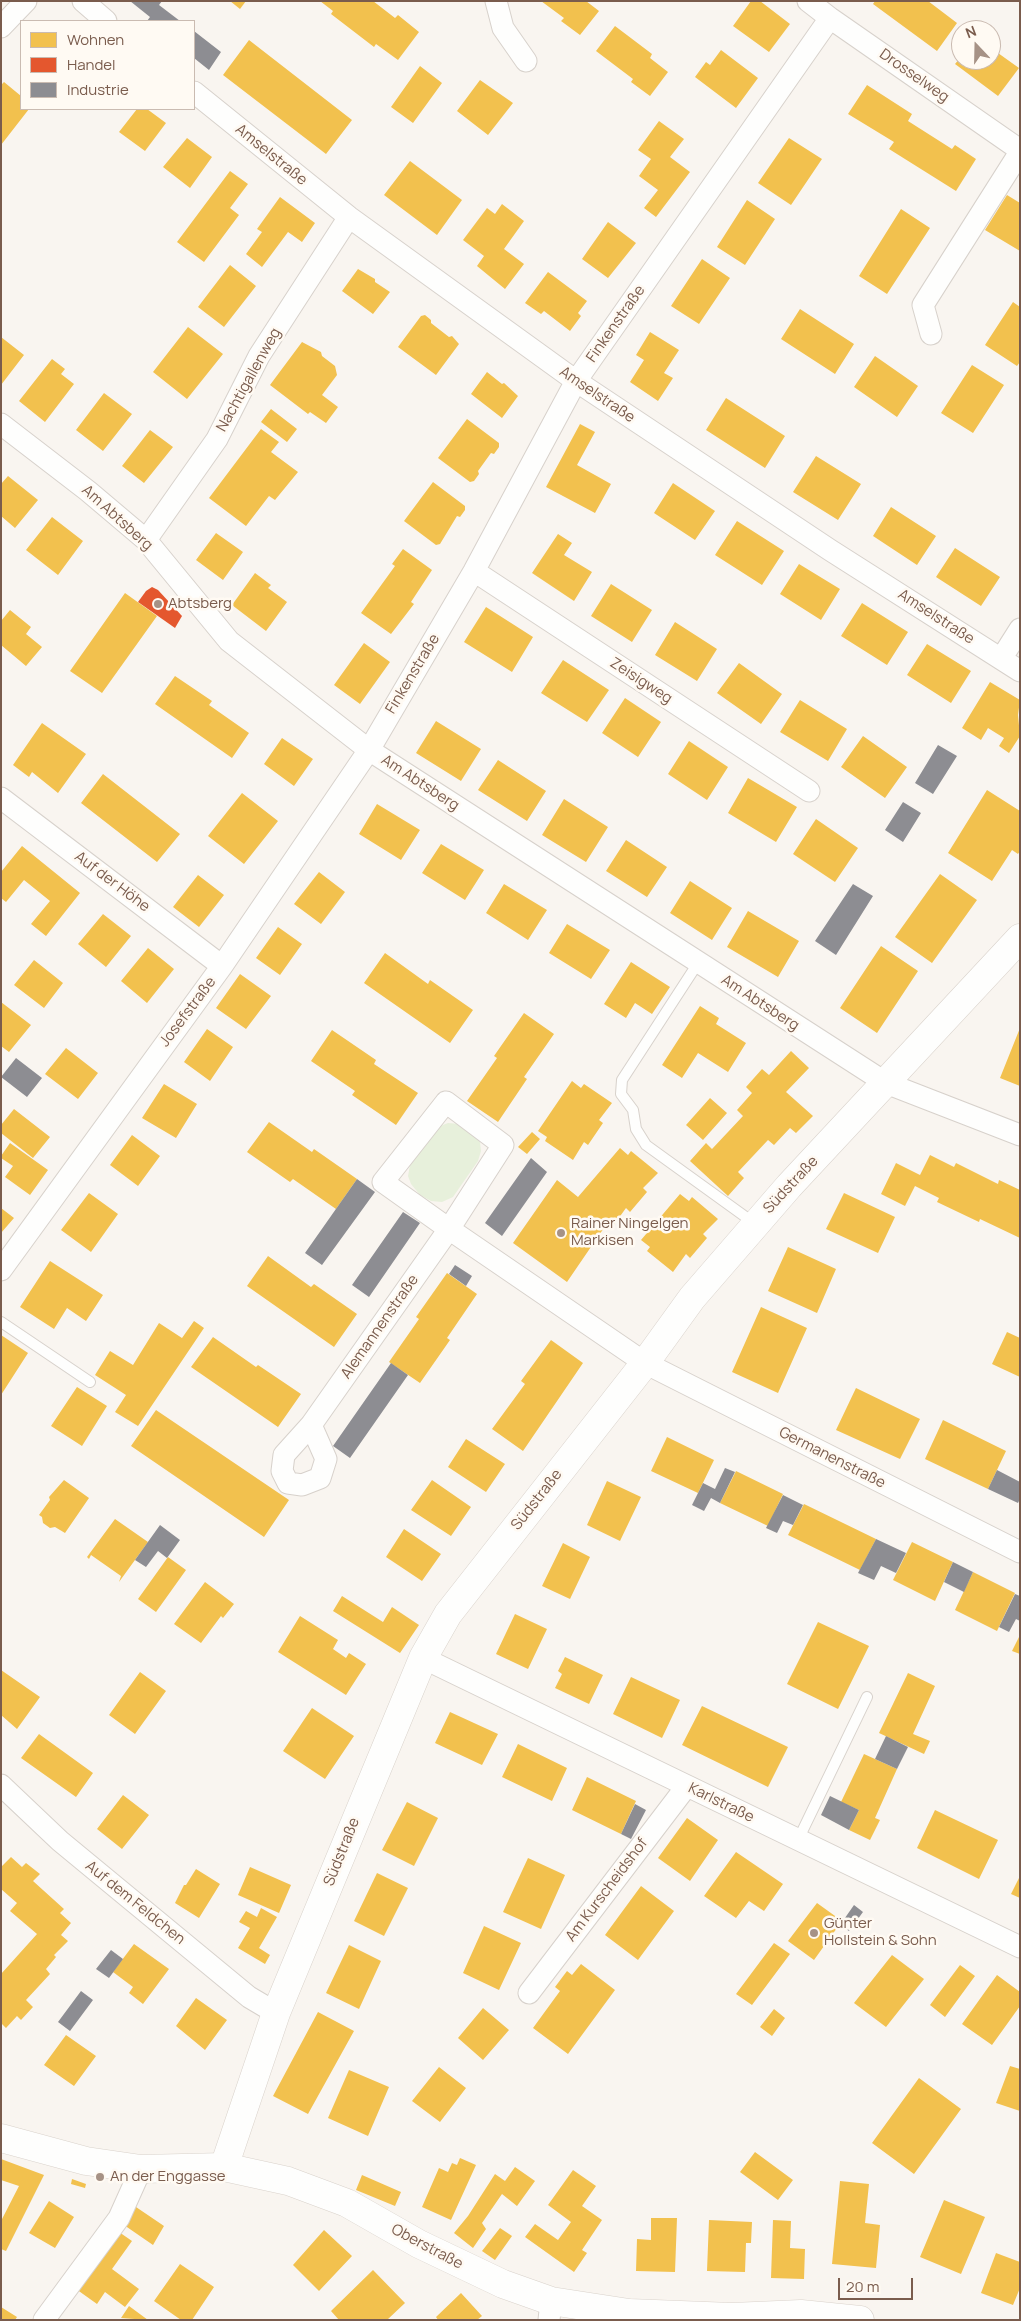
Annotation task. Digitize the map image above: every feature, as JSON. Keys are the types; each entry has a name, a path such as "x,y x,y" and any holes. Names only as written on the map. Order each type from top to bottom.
{"street":[{"path":"1,27 26,1"},
{"path":"82,1 105,20"},
{"path":"496,1 503,28 526,61"},
{"name":"Drosselweg","path":"808,1 1020,151 923,305 931,334"},
{"name":"Finkenstraße","path":"369,750 474,571 576,381 830,18"},
{"name":"Amselstraße","path":"195,93 348,217 576,381 830,550 1020,671"},
{"name":"Nachtigallenweg","path":"146,540 217,439 259,356 348,217"},
{"name":"Am Abtsberg","path":"1,424 88,491 146,540 230,641 369,750 886,1083 1020,1135"},
{"name":"Zeisigweg","path":"474,571 809,791"},
{"path":"1000,659 1020,629"},
{"name":"Josefstraße","path":"1,1270 222,966 369,750"},
{"name":"Auf der Höhe","path":"1,798 222,966"},
{"name":"Südstraße","path":"224,2167 276,2013 423,1658 448,1614 645,1363 692,1298 755,1224 1020,938"},
{"name":"Alemannenstraße","path":"312,1425 449,1229 503,1144 446,1102 383,1182 449,1229 645,1363"},
{"name":"Germanenstraße","path":"645,1363 1020,1552"},
{"name":"Karlstraße","path":"423,1658 686,1787 1020,1947"},
{"name":"Auf dem Feldchen","path":"1,1785 68,1848 249,1997 276,2013"},
{"name":"Am Kurscheidshof","path":"529,1993 686,1787"},
{"name":"Oberstraße","path":"1,2138 86,2161 141,2168 224,2167 288,2181 348,2203 452,2261 502,2284 550,2310 732,2317 801,2314 860,2320"},
{"path":"44,2320 119,2218 141,2168"}],"lane":[{"path":"698,963 622,1080 621,1094 633,1110 636,1129 646,1145 755,1224"},
{"path":"1,1322 90,1382"},
{"path":"798,1840 867,1698"}],"green space":[{"path":"448,1123 460,1124 471,1130 480,1142 481,1151 478,1161 453,1197 442,1202 431,1201 420,1195 411,1184 408,1176 410,1165 435,1128"}],"building: Wohnen":[{"path":"230,1 246,1 240,9"},
{"path":"320,1 373,1 395,18 398,15 419,32 398,60 376,44 374,47 331,14 333,11"},
{"path":"541,1 586,1 599,11 580,35 561,21 564,18"},
{"path":"751,1 760,1 790,24 769,52 733,26"},
{"path":"875,1 928,1 953,20 951,20 951,31 937,51 873,4"},
{"path":"615,26 652,54 650,58 668,72 650,96 631,82 633,79 596,51"},
{"path":"249,40 352,120 326,154 223,75"},
{"path":"721,50 758,78 736,108 695,77 706,62 710,65"},
{"path":"1001,55 1019,68 998,96 963,70 1001,70"},
{"path":"420,66 442,83 413,123 391,107"},
{"path":"480,80 513,103 488,135 457,111"},
{"path":"4,82 20,95 20,110 28,110 1,145 1,85"},
{"path":"867,85 912,114 908,121 952,149 955,145 976,159 956,191 889,149 894,142 848,114"},
{"path":"136,110 148,110 166,123 145,151 119,132"},
{"path":"659,121 684,139 670,157 690,172 656,217 644,208 658,190 639,176 651,159 638,150"},
{"path":"187,138 212,157 190,188 163,167"},
{"path":"789,138 822,159 791,205 758,183"},
{"path":"410,161 462,200 437,235 384,195"},
{"path":"230,171 248,184 230,208 239,215 204,262 177,242"},
{"path":"1007,195 1020,203 1020,251 985,230"},
{"path":"280,197 315,223 302,242 288,232 262,267 246,254 262,232 257,229"},
{"path":"747,200 775,219 745,265 717,247"},
{"path":"502,204 524,221 504,249 524,264 505,289 477,266 484,256 463,240 487,208 495,214"},
{"path":"901,209 930,228 887,294 859,276"},
{"path":"608,222 636,243 608,278 582,259"},
{"path":"702,259 730,278 699,324 671,306"},
{"path":"230,265 256,286 224,327 198,307"},
{"path":"358,269 375,279 375,282 390,292 373,314 342,291"},
{"path":"548,272 587,301 578,313 581,316 570,331 544,311 541,314 525,303"},
{"path":"1013,302 1020,307 1020,362 1017,366 985,345"},
{"path":"800,309 854,344 835,374 781,339"},
{"path":"425,315 431,320 431,323 449,337 452,336 459,344 436,375 398,347 421,316"},
{"path":"188,327 223,354 187,399 153,372"},
{"path":"650,332 679,350 664,373 673,378 658,401 630,382 644,360 636,355"},
{"path":"1,337 24,355 1,385"},
{"path":"302,342 321,352 322,356 335,366 337,375 322,395 338,407 326,423 310,412 308,414 270,385"},
{"path":"875,356 918,386 897,417 854,387"},
{"path":"52,359 65,369 61,374 74,384 45,422 19,401"},
{"path":"972,365 1004,385 973,433 941,413"},
{"path":"487,372 502,384 504,383 518,396 502,418 471,394"},
{"path":"104,393 132,414 103,451 76,430"},
{"path":"726,398 785,436 765,468 706,430"},
{"path":"271,409 297,429 287,442 261,422"},
{"path":"467,419 499,443 499,447 494,454 491,453 478,471 479,474 474,481 470,482 438,458"},
{"path":"580,424 595,432 577,465 611,484 595,513 546,487"},
{"path":"261,429 279,442 271,452 298,472 275,500 269,496 246,526 209,498"},
{"path":"150,430 173,447 144,483 122,466"},
{"path":"816,456 861,484 838,520 793,492"},
{"path":"8,476 38,500 15,528 1,516 1,484"},
{"path":"433,482 465,506 465,510 460,517 457,516 440,544 436,545 404,521"},
{"path":"673,483 715,511 695,540 654,513"},
{"path":"891,507 936,536 917,565 873,536"},
{"path":"52,517 83,541 58,575 26,550"},
{"path":"737,521 784,551 762,585 715,555"},
{"path":"216,533 243,552 223,580 196,560"},
{"path":"558,534 572,543 564,555 592,572 574,601 532,573"},
{"path":"955,548 1000,577 981,606 936,577"},
{"path":"403,549 432,570 411,602 414,604 391,634 361,613 395,566 392,564"},
{"path":"799,564 840,589 821,620 780,594"},
{"path":"255,573 271,585 268,588 287,602 266,631 232,605"},
{"path":"611,584 652,610 632,642 591,616"},
{"path":"125,593 157,616 102,693 70,671"},
{"path":"862,603 908,632 887,665 841,636"},
{"path":"486,607 533,637 512,672 464,642"},
{"path":"10,610 31,627 26,634 42,647 26,666 1,645 1,621"},
{"path":"675,622 717,649 697,681 655,655"},
{"path":"364,643 390,662 360,704 334,685"},
{"path":"927,644 971,671 951,703 907,675"},
{"path":"563,660 609,690 587,722 541,693"},
{"path":"739,663 782,694 761,724 717,693"},
{"path":"175,676 212,701 209,705 249,733 232,758 155,704"},
{"path":"990,682 1020,700 1018,715 1020,736 1009,753 999,746 1004,738 988,728 981,740 962,728"},
{"path":"625,698 661,722 638,757 602,733"},
{"path":"800,700 847,729 828,761 780,732"},
{"path":"436,721 481,749 461,781 416,753"},
{"path":"42,723 86,754 58,793 32,772 29,777 13,765"},
{"path":"863,736 907,767 885,798 841,767"},
{"path":"282,738 313,759 294,786 264,764"},
{"path":"689,741 728,767 707,800 668,774"},
{"path":"498,760 546,791 527,821 478,790"},
{"path":"103,774 180,834 157,862 81,803"},
{"path":"748,778 797,807 776,842 728,813"},
{"path":"987,790 1020,811 1020,851 1018,854 1012,850 992,881 948,853"},
{"path":"242,793 278,821 244,864 208,836"},
{"path":"564,799 608,827 586,862 542,835"},
{"path":"377,804 420,830 401,860 359,834"},
{"path":"816,819 858,848 835,882 793,854"},
{"path":"626,840 667,867 647,897 606,871"},
{"path":"441,844 484,870 465,900 422,873"},
{"path":"22,846 80,893 46,936 31,924 50,901 24,880 6,902 1,898 1,872"},
{"path":"319,872 345,892 321,924 294,904"},
{"path":"940,874 977,900 932,963 895,937"},
{"path":"198,875 224,895 199,927 173,907"},
{"path":"690,881 732,908 712,940 670,913"},
{"path":"504,884 547,910 528,940 486,913"},
{"path":"748,911 799,941 778,977 727,947"},
{"path":"103,914 131,936 106,967 78,944"},
{"path":"567,924 610,950 591,979 549,953"},
{"path":"278,927 302,944 280,975 256,958"},
{"path":"881,946 918,971 877,1033 840,1008"},
{"path":"148,948 174,969 147,1003 121,981"},
{"path":"385,953 428,984 430,980 473,1010 450,1043 364,983"},
{"path":"34,960 63,983 44,1008 14,985"},
{"path":"631,962 670,987 652,1014 635,1003 626,1018 604,1004"},
{"path":"240,974 271,996 246,1029 216,1008"},
{"path":"1,1002 31,1025 9,1052 1,1046"},
{"path":"700,1006 719,1018 716,1024 746,1043 728,1072 698,1053 682,1078 662,1065"},
{"path":"524,1013 554,1034 524,1077 527,1079 498,1122 467,1101 497,1058 494,1056"},
{"path":"1020,1028 1020,1086 1000,1078"},
{"path":"207,1029 233,1047 210,1081 184,1062"},
{"path":"332,1030 376,1060 374,1064 418,1093 396,1125 352,1095 355,1091 311,1061"},
{"path":"66,1048 98,1073 78,1099 45,1074"},
{"path":"791,1051 809,1068 786,1092 813,1116 796,1133 790,1128 774,1145 768,1140 738,1172 744,1178 728,1196 690,1161 706,1143 712,1149 743,1116 737,1110 752,1093 746,1087 762,1069 769,1075"},
{"path":"572,1081 581,1088 584,1084 612,1103 599,1120 603,1123 588,1145 584,1142 573,1160 545,1141 547,1137 538,1131"},
{"path":"164,1084 197,1104 176,1138 142,1118"},
{"path":"710,1098 727,1113 703,1140 686,1125"},
{"path":"14,1109 50,1137 33,1158 1,1133 1,1125"},
{"path":"269,1122 312,1152 314,1149 357,1179 336,1209 293,1179 290,1182 247,1152"},
{"path":"532,1132 540,1139 527,1154 518,1147"},
{"path":"132,1135 160,1156 138,1186 110,1165"},
{"path":"10,1143 48,1170 30,1195 5,1177 13,1166 1,1158 1,1156"},
{"name":"Rainer Ningelgen Markisen","path":"620,1148 628,1155 631,1151 658,1173 643,1188 647,1192 630,1212 626,1208 613,1226 608,1222 567,1282 513,1243 557,1180 578,1197"},
{"path":"930,1155 954,1167 956,1163 998,1184 999,1180 1020,1190 1020,1238 980,1219 979,1222 937,1202 939,1198 915,1186 905,1206 881,1194 896,1163 920,1175"},
{"path":"89,1193 118,1214 91,1252 61,1230"},
{"path":"844,1193 895,1217 878,1253 826,1229"},
{"path":"680,1194 689,1201 692,1197 718,1219 703,1234 707,1238 690,1258 686,1254 673,1272 647,1251 650,1247 641,1240"},
{"path":"1,1208 14,1218 1,1233"},
{"path":"788,1247 836,1269 817,1313 768,1291"},
{"path":"268,1256 311,1287 314,1284 357,1314 334,1347 247,1286"},
{"path":"50,1261 103,1295 86,1321 67,1308 54,1329 20,1307"},
{"path":"447,1273 477,1294 447,1338 450,1340 420,1383 389,1362 419,1319 416,1317"},
{"path":"761,1307 807,1328 778,1393 732,1372"},
{"path":"194,1321 204,1328 138,1426 115,1412 126,1395 95,1375 110,1351 133,1365 159,1323 182,1338"},
{"path":"1007,1332 1020,1338 1020,1377 992,1364"},
{"path":"1,1335 28,1353 1,1395"},
{"path":"213,1337 256,1367 258,1365 301,1394 278,1427 191,1367"},
{"path":"551,1340 583,1363 523,1451 492,1429 525,1384 521,1381"},
{"path":"77,1387 107,1406 82,1446 51,1426"},
{"path":"856,1388 920,1419 900,1459 836,1430"},
{"path":"156,1410 289,1500 264,1537 131,1446"},
{"path":"943,1420 1006,1451 988,1489 925,1459"},
{"path":"667,1437 714,1460 698,1493 651,1471"},
{"path":"466,1439 505,1464 486,1492 448,1467"},
{"path":"736,1471 783,1494 768,1526 720,1503"},
{"path":"64,1480 89,1498 65,1533 55,1527 50,1528 43,1523 42,1517 39,1515 50,1500 49,1497"},
{"path":"432,1480 471,1507 451,1536 411,1510"},
{"path":"607,1481 641,1497 620,1541 587,1525"},
{"path":"804,1504 876,1539 860,1570 788,1535"},
{"path":"115,1519 148,1542 119,1582 121,1576 91,1555 89,1559 87,1557"},
{"path":"404,1529 441,1554 422,1581 386,1557"},
{"path":"912,1542 953,1562 935,1601 893,1580"},
{"path":"563,1543 590,1557 570,1599 542,1586"},
{"path":"168,1557 186,1570 156,1612 138,1599"},
{"path":"973,1572 1015,1593 997,1631 955,1610"},
{"path":"205,1582 234,1604 223,1618 221,1616 201,1643 174,1624"},
{"path":"342,1596 383,1622 392,1607 419,1625 400,1653 333,1611"},
{"path":"515,1614 547,1629 528,1669 496,1654"},
{"path":"300,1616 338,1640 333,1649 346,1658 349,1653 366,1664 346,1695 278,1652"},
{"path":"818,1622 869,1646 838,1709 787,1684"},
{"path":"1020,1635 1020,1654 1012,1651"},
{"path":"565,1657 603,1675 589,1704 555,1688 562,1674 558,1671"},
{"path":"1,1670 40,1697 17,1729 1,1715"},
{"path":"140,1672 166,1691 135,1734 109,1715"},
{"path":"908,1673 935,1686 913,1734 930,1741 924,1754 879,1733"},
{"path":"631,1677 680,1700 662,1738 613,1714"},
{"path":"702,1706 788,1747 768,1787 682,1745"},
{"path":"312,1708 354,1736 325,1779 283,1751"},
{"path":"450,1712 498,1734 482,1765 435,1743"},
{"path":"39,1734 93,1773 76,1797 21,1758"},
{"path":"518,1744 567,1768 552,1801 502,1777"},
{"path":"864,1754 897,1769 875,1818 880,1820 870,1840 849,1830 859,1810 841,1802"},
{"path":"587,1777 636,1801 621,1834 572,1810"},
{"path":"123,1795 149,1815 122,1849 97,1829"},
{"path":"407,1802 438,1818 414,1866 382,1850"},
{"path":"935,1810 998,1840 979,1879 917,1848"},
{"path":"687,1818 718,1840 690,1881 658,1858"},
{"path":"736,1852 783,1884 764,1911 749,1901 736,1918 704,1896"},
{"path":"11,1857 22,1867 26,1863 40,1874 33,1881 64,1909 60,1913 71,1923 61,1935 68,1941 54,1955 56,1957 46,1969 50,1974 26,2000 33,2007 21,2020 17,2016 6,2028 1,2023 1,1974 37,1934 10,1911 17,1903 1,1889 1,1867"},
{"path":"528,1858 565,1875 541,1929 503,1912"},
{"path":"250,1867 291,1885 279,1913 238,1895"},
{"path":"196,1869 220,1884 199,1918 175,1903 184,1885 186,1885"},
{"path":"377,1873 408,1888 384,1936 354,1921"},
{"path":"1020,1876 1020,1898 1011,1894"},
{"path":"641,1886 674,1911 638,1960 605,1935"},
{"name":"Günter Hollstein & Sohn","path":"817,1903 842,1921 814,1960 788,1941"},
{"path":"261,1908 277,1917 259,1948 270,1955 265,1964 238,1948 250,1928 239,1922 246,1911 257,1917"},
{"path":"484,1926 521,1943 499,1990 463,1973"},
{"path":"774,1943 790,1954 752,2005 736,1994"},
{"path":"134,1944 169,1969 143,2004 129,1993 133,1987 113,1972"},
{"path":"349,1945 381,1961 359,2009 326,1993"},
{"path":"892,1955 924,1979 886,2027 854,2003"},
{"path":"581,1964 615,1990 568,2054 533,2028 560,1991 555,1987 567,1971 572,1975"},
{"path":"960,1965 975,1976 945,2017 930,2005"},
{"path":"997,1975 1020,1992 1020,2006 992,2045 962,2024"},
{"path":"196,1998 227,2020 205,2050 176,2026"},
{"path":"483,2008 509,2030 483,2060 458,2038"},
{"path":"774,2009 785,2018 772,2036 760,2027"},
{"path":"318,2012 354,2031 308,2114 273,2096"},
{"path":"66,2035 96,2056 74,2086 44,2065"},
{"path":"1010,2066 1020,2069 1020,2111 996,2103"},
{"path":"439,2067 466,2088 440,2122 412,2101"},
{"path":"349,2070 389,2087 368,2136 328,2118"},
{"path":"919,2078 961,2109 914,2174 872,2143"},
{"path":"755,2152 793,2180 778,2200 740,2172"},
{"path":"460,2158 476,2165 451,2220 422,2207 439,2168 448,2172 452,2163 457,2165"},
{"path":"1,2159 44,2175 6,2251 1,2249 1,2221 19,2186 1,2180"},
{"path":"515,2167 535,2181 517,2206 502,2194 482,2223 486,2229 473,2248 454,2233 468,2216 495,2174 505,2181"},
{"path":"573,2170 596,2186 582,2206 602,2220 582,2250 587,2253 574,2272 525,2237 535,2224 558,2240 571,2222 548,2205"},
{"path":"362,2175 401,2192 395,2206 356,2190"},
{"path":"72,2179 86,2184 85,2188 71,2184"},
{"path":"840,2181 869,2184 865,2223 880,2225 876,2268 832,2264"},
{"path":"944,2200 985,2217 961,2274 920,2257"},
{"path":"49,2201 74,2217 55,2248 29,2233"},
{"path":"136,2207 164,2226 153,2245 124,2225"},
{"path":"651,2218 677,2218 675,2272 636,2271 637,2239 651,2240"},
{"path":"709,2220 752,2222 751,2243 746,2243 745,2272 707,2271"},
{"path":"773,2220 791,2221 790,2248 805,2249 804,2279 771,2278"},
{"path":"500,2228 512,2236 495,2260 482,2251"},
{"path":"324,2230 352,2256 319,2291 293,2265"},
{"path":"119,2232 132,2241 112,2269 139,2289 125,2307 105,2292 97,2304 76,2289"},
{"path":"996,2253 1020,2262 1020,2288 1013,2305 981,2293"},
{"path":"180,2264 214,2287 192,2320 181,2320 154,2301"},
{"path":"373,2270 405,2303 387,2320 339,2320 331,2311"},
{"path":"461,2293 482,2316 477,2320 438,2320 436,2317"},
{"path":"129,2306 148,2320 121,2318"},
{"path":"1,2307 17,2317 15,2320 1,2320"}],"building: Handel":[{"path":"152,587 158,590 182,616 175,628 138,602 146,591"}],"building: Industrie":[{"path":"130,1 162,1 159,5 179,20 148,20 150,17"},
{"path":"195,32 221,52 209,70 195,59"},
{"path":"938,745 957,756 933,794 915,783"},
{"path":"903,802 921,813 903,842 885,830"},
{"path":"853,884 873,896 836,955 815,941"},
{"path":"16,1058 42,1078 27,1097 1,1077"},
{"path":"531,1158 547,1172 502,1236 485,1223"},
{"path":"357,1179 375,1192 322,1265 305,1253"},
{"path":"403,1212 420,1223 369,1297 352,1285"},
{"path":"455,1265 472,1276 466,1286 449,1274"},
{"path":"391,1363 408,1375 350,1458 333,1446"},
{"path":"725,1468 735,1472 720,1503 711,1498 704,1511 692,1505 703,1483 715,1489"},
{"path":"997,1470 1020,1482 1020,1499 1018,1503 988,1489"},
{"path":"783,1495 803,1505 793,1525 783,1521 777,1533 766,1528"},
{"path":"160,1525 180,1540 167,1558 158,1551 146,1567 135,1560"},
{"path":"876,1539 906,1553 896,1573 881,1566 874,1580 858,1573"},
{"path":"953,1562 973,1572 964,1592 944,1582"},
{"path":"1015,1594 1020,1596 1020,1621 1016,1619 1009,1632 999,1627"},
{"path":"886,1736 908,1747 897,1769 875,1759"},
{"path":"830,1796 859,1810 849,1830 821,1815"},
{"path":"635,1804 646,1810 631,1839 621,1834"},
{"path":"854,1905 863,1912 849,1931 840,1925"},
{"path":"111,1950 123,1959 109,1978 96,1969"},
{"path":"81,1991 93,2000 70,2031 58,2022"}],"place":[{"name":"Abtsberg","path":"158,604"},
{"name":"Rainer Ningelgen Markisen","path":"561,1233"},
{"name":"Günter Hollstein & Sohn","path":"814,1933"},
{"name":"An der Enggasse","path":"100,2177"}]}
